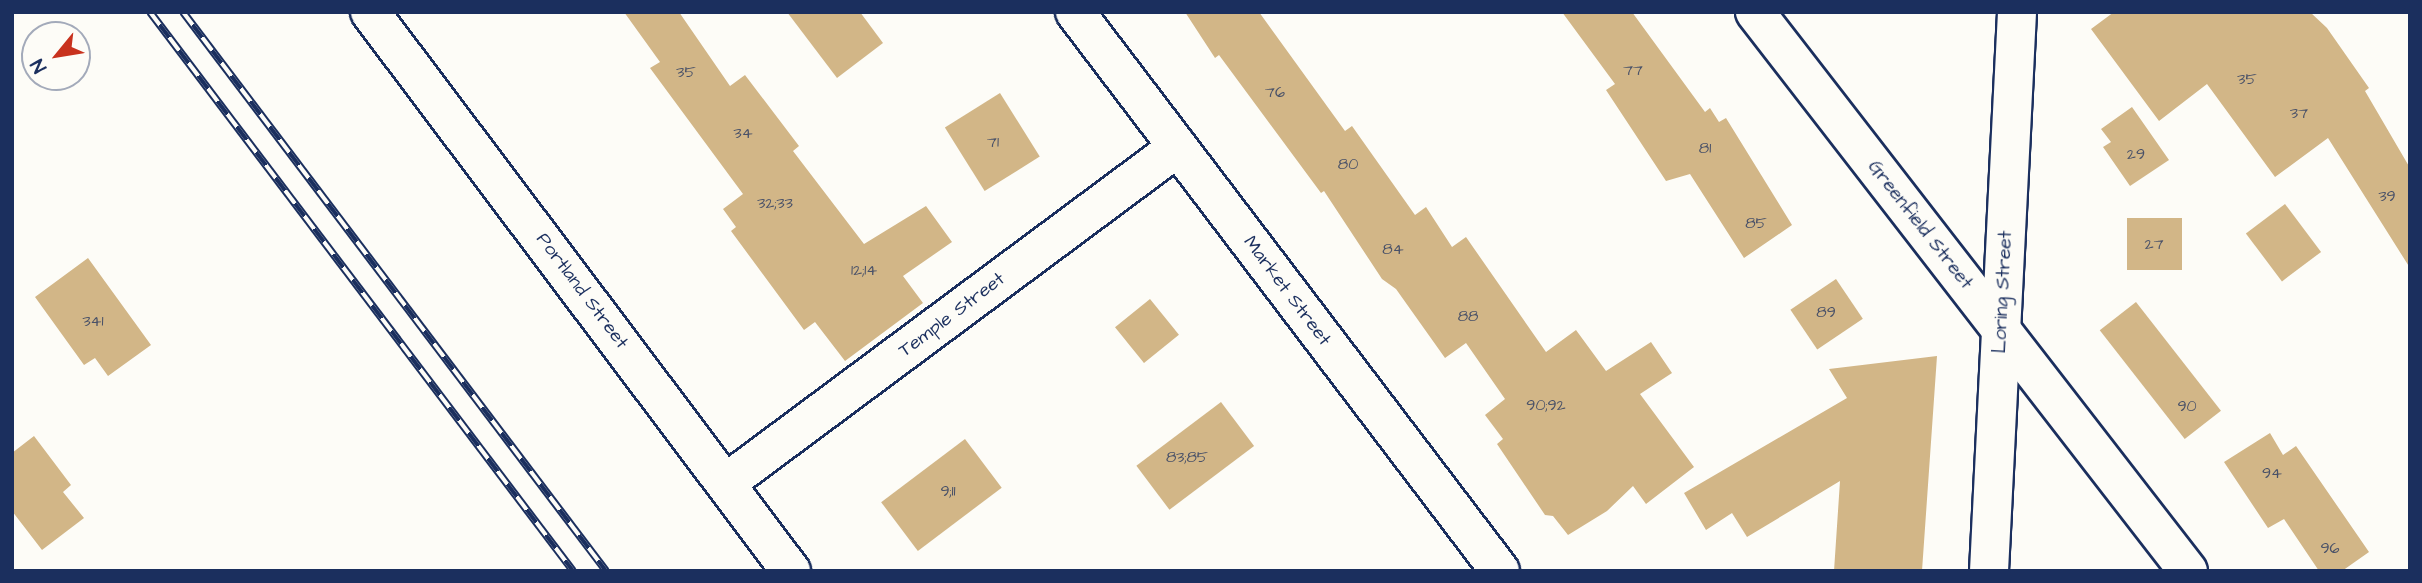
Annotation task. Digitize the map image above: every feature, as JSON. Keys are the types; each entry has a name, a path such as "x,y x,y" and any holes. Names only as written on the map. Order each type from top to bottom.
{"street":[{"name":"Portland Street","path":"370,12 791,571"},
{"name":"Market Street","path":"1075,12 1500,571"},
{"name":"Greenfield Street","path":"1755,12 2188,571"},
{"name":"Loring Street","path":"1989,571 2017,12"},
{"name":"Temple Street","path":"726,483 1178,147"}],"building":[{"path":"624,12 679,12 730,86 745,75 799,146 793,151 864,244 926,206 952,242 903,276 923,303 845,361 815,322 804,330 731,231 736,227 723,209 743,194 650,68 660,62"},
{"path":"787,12 860,12 883,43 837,78"},
{"path":"1185,12 1259,12 1345,131 1352,126 1415,215 1426,207 1452,247 1466,237 1546,352 1576,330 1606,371 1651,342 1672,373 1640,394 1694,467 1646,504 1633,486 1607,511 1568,535 1553,516 1545,515 1497,444 1503,439 1485,415 1505,399 1466,343 1445,358 1396,289 1382,279 1324,191 1321,193 1219,55 1215,58"},
{"path":"1562,12 1632,12 1705,112 1710,108 1719,122 1726,118 1792,225 1744,258 1690,174 1666,181 1606,90 1615,84"},
{"path":"2114,12 2310,12 2327,28 2369,88 2365,91 2410,168 2410,268 2328,138 2275,177 2207,84 2159,121 2091,29"},
{"path":"1000,93 1040,157 985,191 945,127"},
{"path":"2132,107 2169,160 2130,186 2103,147 2111,142 2101,129"},
{"path":"2285,204 2321,252 2282,281 2246,233"},
{"path":"2127,218 2182,218 2182,270 2127,270"},
{"path":"88,258 151,345 108,376 95,358 84,365 35,297"},
{"path":"1836,279 1863,319 1817,350 1790,310"},
{"path":"1150,299 1179,335 1144,363 1115,327"},
{"path":"2136,302 2221,411 2185,439 2100,330"},
{"path":"1937,356 1922,571 1834,571 1840,481 1747,537 1732,513 1706,530 1684,493 1847,398 1829,369"},
{"path":"1221,402 1254,446 1169,510 1136,466"},
{"path":"2270,433 2283,455 2296,446 2369,552 2342,571 2319,571 2284,519 2268,528 2224,462"},
{"path":"34,436 71,485 63,492 84,518 42,550 12,511 12,453"},
{"path":"965,439 1002,488 918,551 881,502"}],"railway":[{"path":"150,12 573,571"},
{"path":"183,12 606,571"}]}
